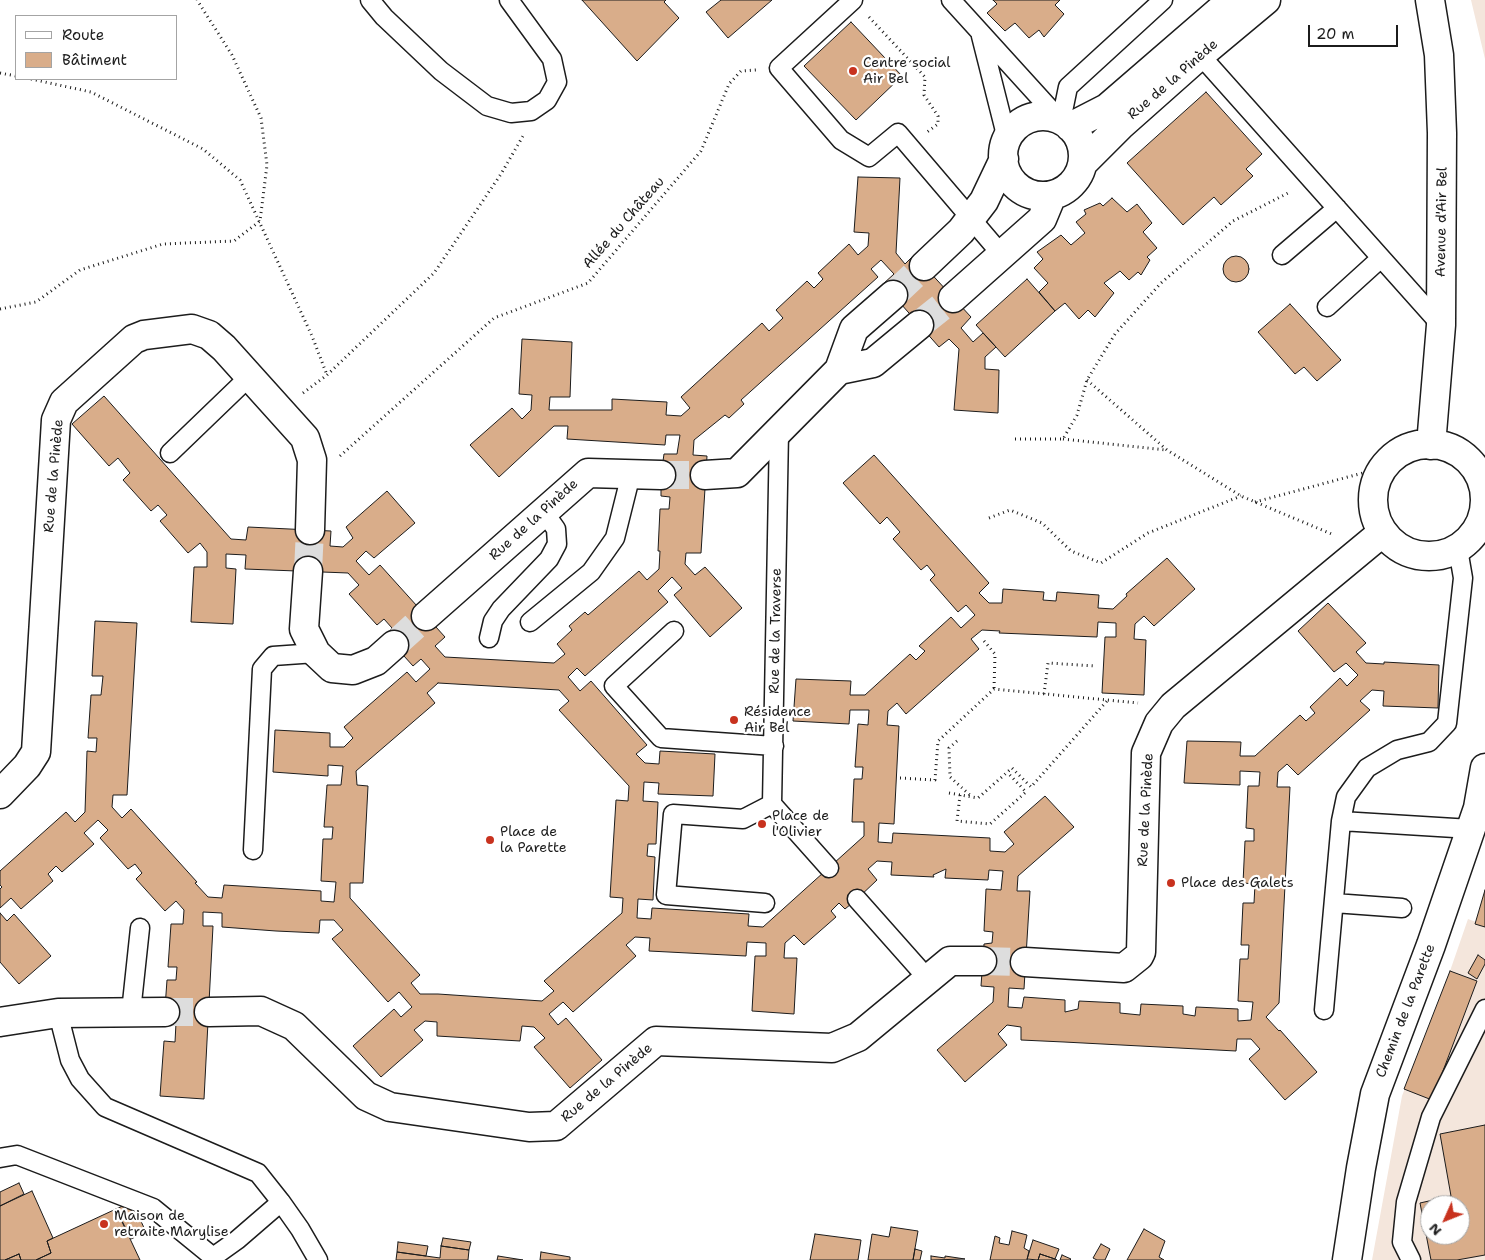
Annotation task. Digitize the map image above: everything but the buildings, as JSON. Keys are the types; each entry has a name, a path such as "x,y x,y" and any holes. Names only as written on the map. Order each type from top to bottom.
{"street":[{"name":"Rue de la Pinède","path":"1052,195 1066,189 1077,178 1083,163 1193,47 1232,0"},
{"name":"Rue de la Pinède","path":"1066,124 1107,108 1193,47 1266,0"},
{"name":"Avenue d'Air Bel","path":"1430,0 1439,55 1442,133 1441,325 1432,445"},
{"path":"924,266 961,231 984,201 1005,149 1017,126 1030,119 1046,116 1066,124 1078,138 1083,150 1083,163"},
{"path":"953,298 1042,219 1052,195 1032,195 1016,185 1010,178 1005,149"},
{"path":"705,475 737,473 839,370 854,329 893,294"},
{"path":"839,370 873,363 920,325"},
{"name":"Rue de la Pinède","path":"0,794 27,766 36,752 56,420 64,402 134,339 144,335 192,329 208,335 224,348 250,376 305,438 312,460 310,530"},
{"path":"1422,444 1432,445 1455,451 1471,463 1483,485 1485,506 1483,523 1472,536 1458,549 1433,557 1410,553 1391,542 1377,522 1373,494 1380,472 1398,454 1422,444"},
{"name":"Rue de la Pinède","path":"426,616 588,473 661,475"},
{"name":"Rue de la Pinède","path":"1025,962 1124,968 1139,956 1141,952 1146,753 1159,723 1173,706 1383,532"},
{"path":"308,571 304,629 316,653 332,668 353,670 376,660 394,645"},
{"name":"Chemin de la Parette","path":"1347,1260 1374,1094 1431,945 1471,829 1478,808 1485,768"},
{"name":"Rue de la Pinède","path":"209,1012 261,1012 294,1026 366,1096 390,1107 529,1127 556,1126 656,1041 832,1048 858,1037 950,961 982,961"},
{"path":"0,1022 58,1013 165,1012"}],"lane":[{"path":"370,0 384,17 441,71 487,106 510,113 531,111 547,100 557,82 552,59 509,0"},
{"path":"852,0 779,68 841,140 869,157 898,132 1002,255"},
{"path":"951,0 1066,124"},
{"path":"1066,124 1068,87 1164,0"},
{"path":"980,33 1005,149"},
{"path":"1193,47 1441,325"},
{"path":"1282,255 1337,208"},
{"path":"1327,307 1381,258"},
{"path":"170,453 250,376"},
{"name":"Rue de la Traverse","path":"772,804 779,432"},
{"path":"530,622 591,572 615,538 631,474"},
{"path":"490,638 493,621 501,608 549,559 557,544 556,529 544,512"},
{"path":"1324,1010 1341,821 1346,797 1367,768 1397,750 1429,742 1447,723 1463,578 1458,549"},
{"path":"674,631 614,686 661,738 774,746"},
{"path":"253,850 262,669 273,656 316,653"},
{"path":"765,903 666,895 673,814 743,819 772,804 829,868"},
{"path":"1341,821 1471,829"},
{"path":"857,899 928,979"},
{"path":"1334,903 1402,908"},
{"path":"131,1012 140,928"},
{"path":"1411,1260 1402,1242 1406,1202 1431,1118 1485,1009"},
{"path":"58,1013 70,1060 80,1079 105,1107 258,1173 300,1229 318,1260"},
{"path":"0,1158 17,1155 153,1208 214,1258 281,1202"}],"path":[{"path":"0,309 36,302 80,270 162,244 234,241 260,221 267,164 261,118 232,55 197,0"},
{"path":"866,14 925,77 924,96 938,116 938,124 922,135 916,154"},
{"name":"Allée du Château","path":"312,482 494,318 588,283 701,151 729,84 741,71 779,68"},
{"path":"0,73 15,76"},
{"path":"36,80 91,92 203,149 240,180 312,336 327,375"},
{"path":"281,411 327,375 434,272 526,133 525,112"},
{"path":"1063,439 1077,415 1087,380 1115,334 1161,283 1233,221 1312,181"},
{"path":"1087,380 1167,450 1242,496 1331,534 1361,551"},
{"path":"1015,439 1063,439 1167,450"},
{"path":"1255,502 1385,467"},
{"path":"988,518 1010,510 1042,522 1071,551 1101,563 1148,533 1242,496"},
{"path":"900,778 935,780 938,741 994,689 995,654 984,641"},
{"path":"1044,694 1048,664 1095,666"},
{"path":"994,689 1173,706"},
{"path":"949,793 978,798 1012,768 1031,787 1107,700"},
{"path":"957,741 950,748 950,778 972,797"},
{"path":"960,795 957,821 990,824 1026,792 1007,772"}],"shaded area":[{"path":"1471,0 1485,0 1485,59"},
{"path":"1485,890 1485,1260 1372,1260 1402,1096 1468,919 1476,922"}],"tunnel":[{"path":"893,295 924,266"},
{"path":"919,325 953,298"},
{"path":"661,475 705,475"},
{"path":"308,571 310,530"},
{"path":"394,645 426,616"},
{"path":"982,961 1025,962"},
{"path":"165,1012 209,1012"}],"place":[{"name":"Centre social Air Bel","path":"853,71"},
{"name":"Résidence Air Bel","path":"734,720"},
{"name":"Place de l'Olivier","path":"762,824"},
{"name":"Place de la Parette","path":"490,840"},
{"name":"Place des Galets","path":"1171,883"},
{"name":"Maison de retraite Marylise","path":"104,1224"}]}
